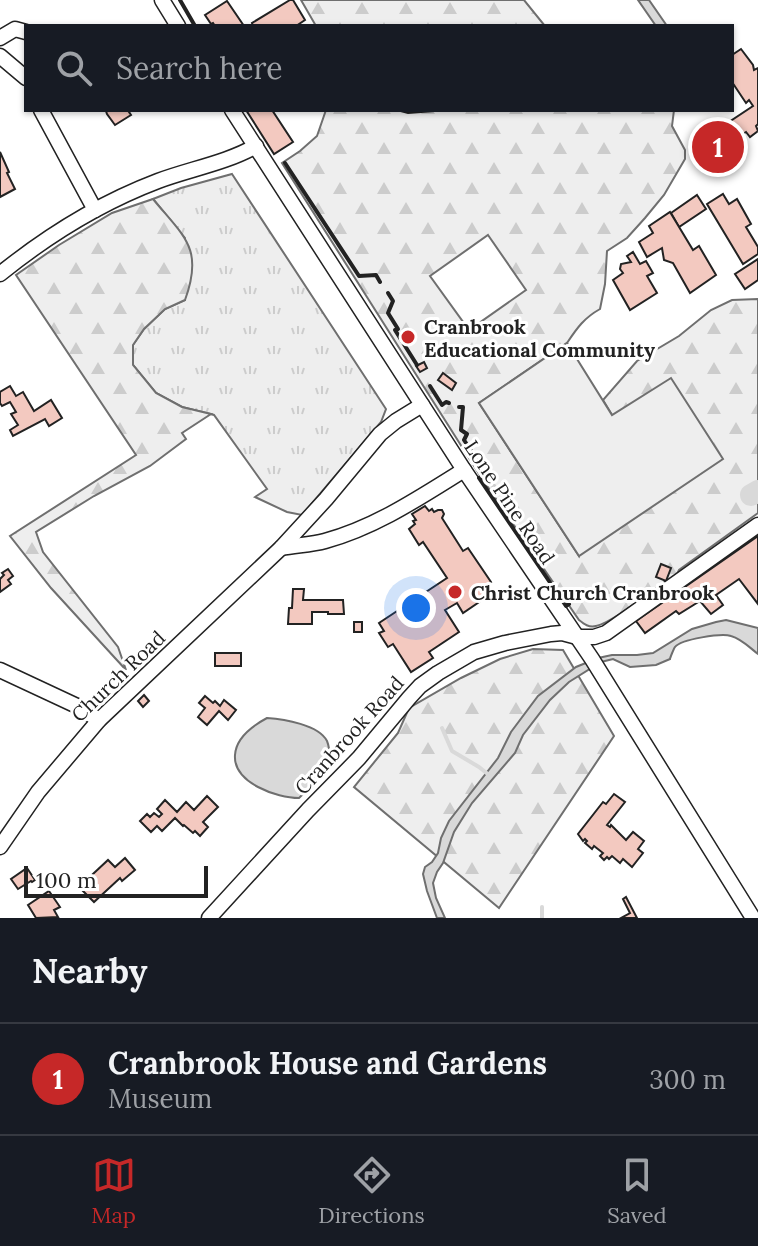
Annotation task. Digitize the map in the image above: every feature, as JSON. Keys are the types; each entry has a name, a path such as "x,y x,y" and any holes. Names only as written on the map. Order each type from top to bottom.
{"street":[{"path":"162,0 177,24"},
{"path":"0,38 15,29 24,31"},
{"path":"0,56 24,75"},
{"path":"42,112 95,210"},
{"name":"Lone Pine Road","path":"233,112 464,470 592,659 753,918"},
{"path":"0,274 95,210 136,190 236,156 256,146"},
{"name":"Church Road","path":"0,847 38,792 99,720 281,548 380,434 422,405"},
{"path":"281,548 319,543 364,528 464,470"},
{"name":"Cranbrook Road","path":"209,918 359,758 420,686 486,647 551,634 594,637 606,633 758,525"},
{"path":"0,670 77,706 99,720"}],"green space":[{"path":"301,0 524,0 543,24 315,24"},
{"path":"325,112 674,112 672,126 685,150 685,159 664,195 645,218 627,238 607,251 600,309 581,324 567,343 479,403 579,556 612,415 603,400 637,361 679,336 711,310 732,300 758,299 758,513 613,618 593,626 579,620 481,477 282,163 317,136","holes":["488,235 526,290 469,330 430,276"]},
{"path":"232,174 386,409 381,422 302,515 287,512 255,497 267,489 214,415 182,407 156,393 133,365 133,345 144,329 165,309 185,300 185,238 153,199"},
{"path":"153,199 188,244 192,268 185,300 165,309 144,329 133,345 133,365 156,393 182,407 211,414 182,433 186,439 150,466 36,532 43,552 118,647 126,670 51,588 10,536 136,455 16,275 112,213"},
{"path":"567,343 612,415 671,378 723,459 579,556 479,403"},
{"path":"533,649 563,650 614,736 499,908 354,787 398,733 409,708 500,659"}],"shaded area":[{"path":"638,0 649,0 666,24 655,24"},
{"path":"726,620 758,628 758,654 731,636 693,639 679,644 670,659 656,665 630,667 613,659 601,662 569,682 550,700 523,735 515,753 472,803 454,832 433,883 445,918 437,918 423,874 425,867 438,853 449,821 498,758 511,732 538,696 576,667 598,658 653,653 692,629"},
{"path":"267,718 309,727 327,741 331,767 299,798 258,787 241,774 236,765 236,749 242,738"}],"building":[{"path":"290,0 305,20 299,24 252,23"},
{"path":"227,1 243,24 211,24 205,15"},
{"path":"741,49 754,70 758,68 758,131 750,137 746,132 735,139 729,130 724,133 720,128 753,106 749,100 746,103 734,85 734,54"},
{"path":"129,112 131,115 115,125 107,114"},
{"path":"247,112 273,112 293,142 274,154"},
{"path":"0,152 15,189 0,197"},
{"path":"723,194 729,204 737,199 751,224 746,227 758,247 758,254 743,264 707,204"},
{"path":"697,195 706,209 679,227 671,213"},
{"path":"670,212 693,250 699,246 716,275 690,293 673,263 664,260 662,248 647,257 639,242 653,233 649,226"},
{"path":"633,252 640,264 646,261 653,273 647,276 657,293 630,310 613,280 623,273 621,264 631,262 627,256"},
{"path":"758,259 758,280 745,289 735,274"},
{"path":"424,362 427,368 420,372 416,366"},
{"path":"443,373 456,383 452,390 438,380"},
{"path":"10,386 16,396 23,392 34,411 51,400 62,418 49,426 45,419 13,436 10,430 18,425 11,414 16,412 10,402 2,406 0,403 0,392"},
{"name":"Christ Church Cranbrook","path":"425,506 429,511 442,510 442,518 463,551 468,548 491,582 483,588 488,596 463,613 457,603 445,610 459,632 429,652 433,658 411,672 393,644 388,647 379,633 384,631 379,623 447,578 423,542 419,545 409,529 416,520 412,514"},
{"path":"758,536 758,604 739,579 716,595 723,605 711,614 700,601 679,614 676,611 645,633 636,621"},
{"path":"661,564 671,568 666,581 656,577"},
{"path":"8,569 13,576 8,580 11,584 0,592 2,573"},
{"path":"293,589 304,589 303,600 343,600 344,614 312,612 312,624 288,624"},
{"path":"354,622 362,622 362,632 354,632"},
{"path":"215,653 241,653 241,666 215,666"},
{"path":"144,695 149,701 143,707 138,701"},
{"path":"205,696 220,706 224,700 236,710 228,720 219,711 207,725 198,717 205,708 199,703"},
{"path":"614,794 625,802 607,825 611,825 626,840 633,832 644,841 638,849 643,853 632,867 623,859 620,863 612,856 604,860 600,856 603,853 594,846 592,849 578,834 603,802 606,804"},
{"path":"207,796 218,807 203,822 208,827 200,836 175,818 162,831 157,826 151,832 140,821 147,814 150,817 154,813 159,817 162,814 157,809 165,800 177,812 186,802 194,810"},
{"path":"125,858 135,870 122,881 120,878 94,902 79,887 108,860 115,867"},
{"path":"27,868 35,880 18,889 11,879"},
{"path":"49,891 60,907 54,910 58,917 36,918 28,905"},
{"path":"626,897 637,918 621,918 630,913 623,899"}],"waterway":[{"path":"751,495 758,491"},
{"path":"442,728 452,751 489,775"},
{"path":"542,907 542,918"}],"wall":[{"path":"180,0 194,24"},
{"path":"285,163 359,276 376,275 380,282"},
{"path":"388,293 393,301 388,313 417,365"},
{"path":"430,386 442,405 449,403"},
{"path":"459,407 463,407 461,430 467,434 464,440 486,473 479,478 566,606 569,604"}],"place":[{"name":"Cranbrook House and Gardens","path":"718,147"},
{"name":"Cranbrook Educational Community","path":"408,337"},
{"name":"Christ Church Cranbrook","path":"455,592"}]}
